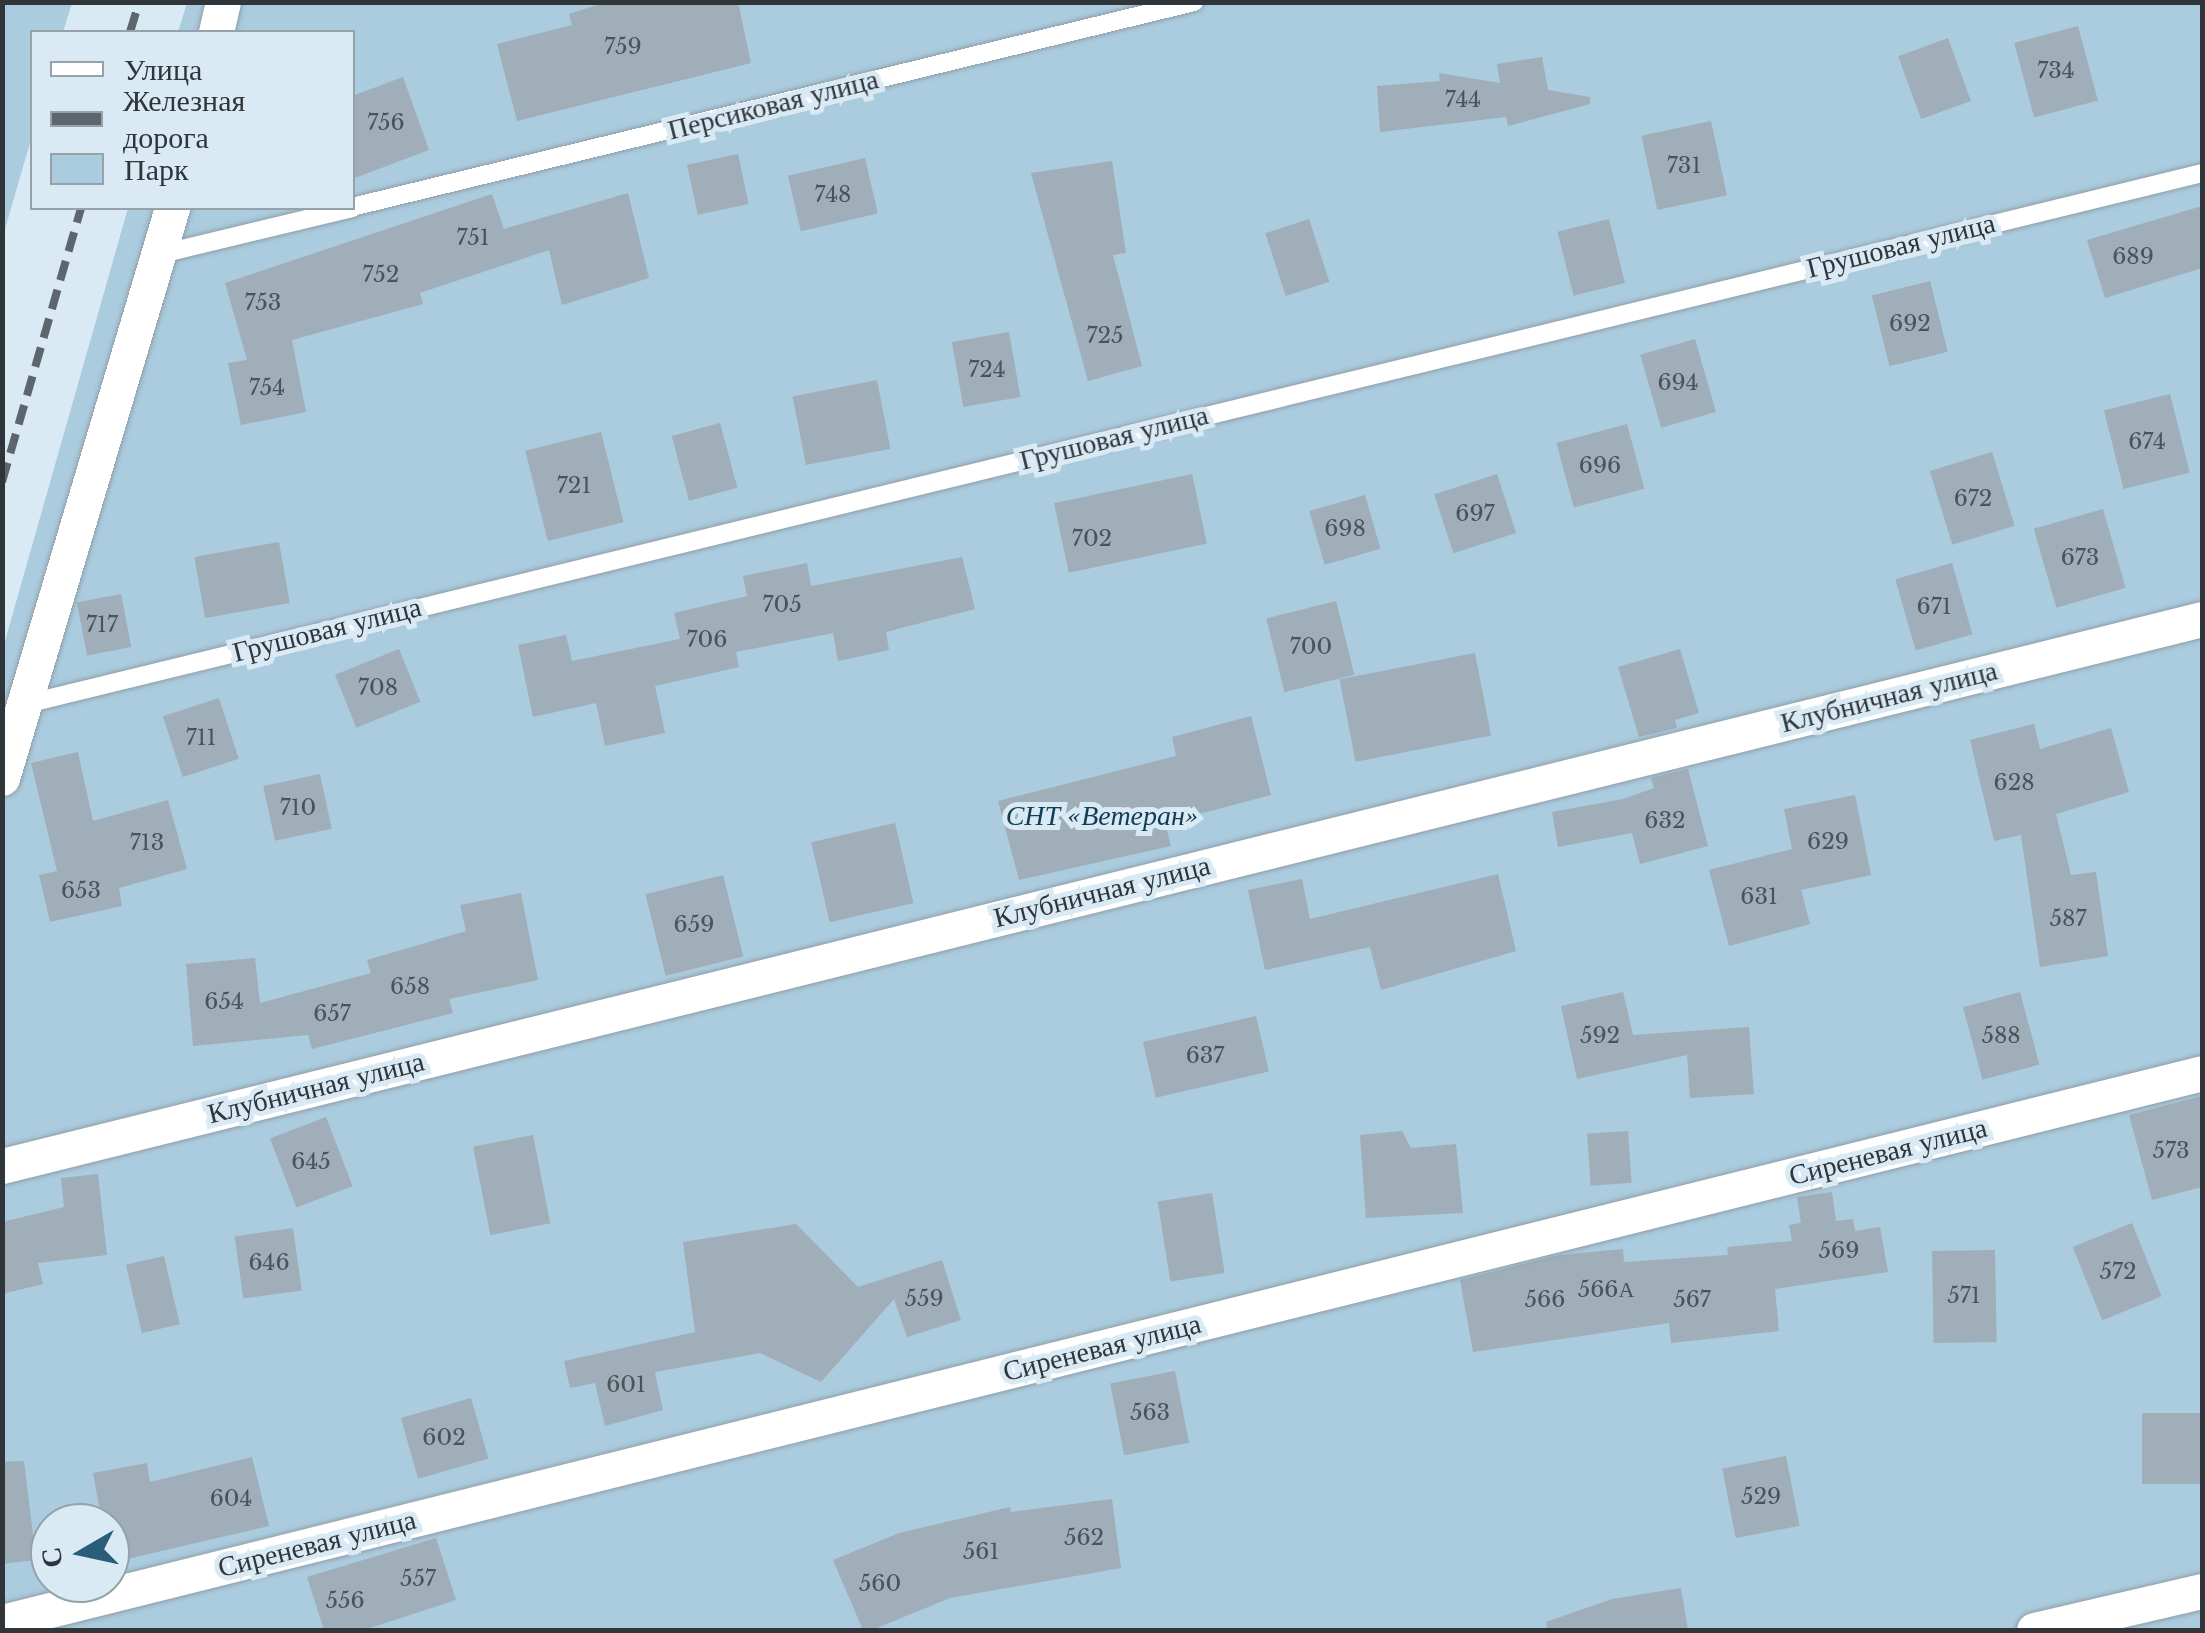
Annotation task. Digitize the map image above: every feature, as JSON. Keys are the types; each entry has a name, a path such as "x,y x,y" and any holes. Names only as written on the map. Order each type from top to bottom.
{"street":[{"path":"216,30 223,2"},
{"path":"2,778 172,210"},
{"name":"Клубничная улица","path":"2,1166 2202,618"},
{"name":"Сиреневая улица","path":"2,1622 2202,1074"},
{"path":"2034,1630 2202,1591"}],"lane":[{"name":"Персиковая улица","path":"355,207 1194,2"},
{"name":"Грушовая улица","path":"26,704 2202,172"},
{"name":"Персиковая улица","path":"161,254 344,210"}],"green space":[{"path":"3,2 72,3 64,30 30,30 30,143 3,236"},
{"name":"СНТ «Ветеран»","path":"187,3 2202,3 2202,1630 3,1630 3,648 127,210 355,210 355,30 179,30"}],"building":[{"path":"606,2 738,2 751,63 517,121 497,44 572,25 569,14"},
{"path":"2078,26 2098,100 2034,117 2014,43"},
{"path":"1948,38 1971,101 1921,119 1898,56"},
{"path":"1542,57 1548,90 1590,97 1590,104 1508,126 1506,117 1380,132 1377,86 1440,81 1439,73 1500,83 1497,64"},
{"path":"403,77 429,150 355,178 355,95"},
{"path":"1711,121 1727,195 1657,210 1642,136"},
{"path":"738,154 749,204 698,215 687,165"},
{"path":"865,158 878,214 801,231 788,176"},
{"path":"1112,161 1126,253 1113,255 1142,366 1088,381 1031,173"},
{"path":"628,193 649,278 562,305 549,250 420,293 423,304 292,340 306,412 241,425 228,363 247,360 225,283 492,194 504,229"},
{"path":"2202,206 2202,268 2105,298 2087,240"},
{"path":"1309,219 1329,282 1286,296 1265,233"},
{"path":"1609,219 1625,283 1574,296 1558,232"},
{"path":"1930,281 1948,352 1889,366 1872,296"},
{"path":"1009,332 1020,397 963,407 952,342"},
{"path":"1695,339 1716,412 1661,428 1640,355"},
{"path":"877,380 890,449 806,465 793,396"},
{"path":"2170,394 2190,473 2124,489 2104,410"},
{"path":"720,423 737,488 689,501 672,436"},
{"path":"1627,424 1644,489 1574,508 1556,443"},
{"path":"601,432 623,522 548,541 525,451"},
{"path":"1992,452 2015,526 1952,545 1930,471"},
{"path":"1192,474 1207,543 1069,573 1054,503"},
{"path":"1497,474 1516,533 1453,553 1434,494"},
{"path":"1365,495 1380,549 1325,565 1309,511"},
{"path":"2103,509 2126,588 2056,608 2034,529"},
{"path":"279,542 290,603 205,618 194,557"},
{"path":"962,557 975,609 886,632 889,650 838,661 833,633 736,652 739,667 655,686 665,733 605,746 596,703 533,717 518,645 566,635 572,661 680,639 674,613 747,596 743,576 807,563 811,586"},
{"path":"1952,563 1972,634 1916,650 1895,579"},
{"path":"121,594 131,647 87,656 77,603"},
{"path":"1336,601 1354,675 1285,692 1266,618"},
{"path":"399,649 420,702 356,728 335,675"},
{"path":"1680,649 1699,713 1675,720 1677,728 1639,737 1618,667"},
{"path":"1475,653 1491,735 1356,762 1340,679"},
{"path":"219,698 239,759 183,777 163,716"},
{"path":"1251,716 1271,795 1165,823 1171,846 1019,880 998,801 1176,756 1172,737"},
{"path":"2034,724 2040,749 2111,728 2129,792 2056,814 2071,875 2096,872 2108,956 2040,967 2021,835 1994,841 1970,740"},
{"path":"78,752 93,821 168,800 187,869 119,888 122,906 50,922 39,875 57,871 31,763"},
{"path":"1688,769 1708,846 1640,864 1632,833 1558,847 1552,812 1623,799 1654,788 1651,778"},
{"path":"320,774 332,829 275,841 263,786"},
{"path":"1855,795 1871,875 1801,890 1810,924 1729,946 1709,870 1792,849 1784,809"},
{"path":"895,823 913,903 830,922 811,842"},
{"path":"1498,874 1516,951 1381,990 1370,947 1265,970 1248,890 1302,879 1310,919"},
{"path":"723,875 743,957 666,976 645,894"},
{"path":"521,893 538,980 449,999 453,1013 312,1049 308,1035 193,1046 186,964 255,958 260,1003 371,973 367,960 466,931 460,905"},
{"path":"1623,992 1633,1035 1749,1027 1754,1094 1690,1098 1687,1055 1577,1079 1561,1006"},
{"path":"2020,992 2039,1064 1982,1080 1963,1007"},
{"path":"1256,1016 1269,1072 1156,1098 1143,1042"},
{"path":"2202,1096 2202,1187 2152,1200 2129,1115"},
{"path":"326,1117 353,1186 297,1208 270,1139"},
{"path":"1402,1131 1411,1148 1456,1144 1463,1213 1366,1218 1360,1135"},
{"path":"1628,1131 1632,1183 1591,1186 1587,1134"},
{"path":"533,1135 550,1223 490,1235 473,1147"},
{"path":"98,1174 107,1255 38,1263 43,1284 2,1294 2,1222 64,1207 61,1178"},
{"path":"1832,1192 1836,1221 1853,1219 1855,1231 1880,1227 1888,1272 1775,1289 1779,1331 1671,1343 1669,1323 1473,1352 1460,1280 1559,1255 1623,1249 1624,1262 1728,1255 1727,1247 1792,1241 1789,1225 1801,1223 1797,1197"},
{"path":"1212,1193 1225,1273 1170,1282 1158,1202"},
{"path":"2132,1223 2162,1296 2102,1320 2073,1247"},
{"path":"796,1224 858,1287 942,1260 961,1320 907,1337 894,1299 821,1382 760,1353 655,1372 663,1410 605,1426 595,1383 570,1388 564,1361 695,1332 683,1242"},
{"path":"293,1228 302,1290 243,1299 235,1236"},
{"path":"1995,1250 1997,1342 1934,1343 1932,1251"},
{"path":"164,1256 180,1324 142,1333 126,1265"},
{"path":"1175,1371 1189,1443 1124,1455 1110,1384"},
{"path":"471,1398 488,1459 418,1479 401,1418"},
{"path":"2142,1413 2202,1413 2202,1484 2142,1484"},
{"path":"1786,1456 1800,1526 1736,1538 1722,1468"},
{"path":"252,1457 269,1526 130,1558 130,1503 98,1503 93,1473 147,1463 150,1482"},
{"path":"24,1461 30,1510 30,1561 2,1564 2,1462"},
{"path":"1112,1499 1121,1568 950,1598 872,1630 863,1630 833,1560 899,1533 1010,1507 1011,1512"},
{"path":"436,1538 456,1600 364,1630 324,1630 307,1577"},
{"path":"1681,1588 1688,1630 1547,1630 1546,1622 1612,1599"}],"railway":[{"path":"131,30 139,2"},
{"path":"2,482 80,210"}]}
